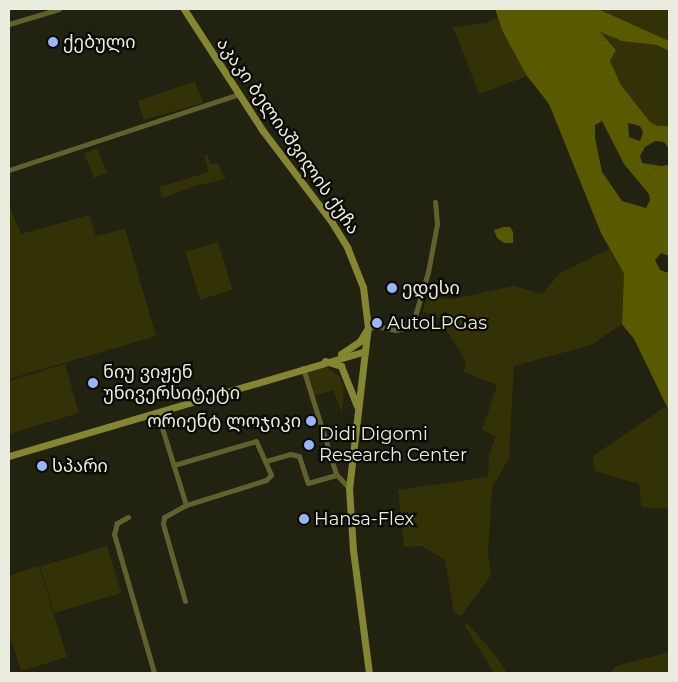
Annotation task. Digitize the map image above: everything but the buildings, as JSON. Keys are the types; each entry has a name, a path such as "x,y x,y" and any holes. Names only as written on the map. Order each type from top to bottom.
{"main road":[{"name":"აკაკი ბელიაშვილის ქუჩა","path":"184,9 238,94 347,248 363,287 368,329 357,407 349,488 353,550 368,673"},
{"path":"337,357 360,341 368,329"},
{"path":"9,456 337,357 365,351"},
{"path":"325,361 341,366 357,407"}],"street":[{"path":"9,24 59,9"},
{"path":"9,170 238,94"},
{"path":"368,329 375,326 396,330 412,326 428,272 437,224 435,202"},
{"path":"302,368 336,475 349,488"},
{"path":"157,412 186,505"},
{"path":"174,465 253,441 259,443 270,475 266,480 186,505 164,517 163,524 185,601"},
{"path":"266,461 290,454 299,456 308,484 336,475"},
{"path":"128,518 117,523 114,534 154,673"}],"shaded area":[{"path":"495,9 598,9 669,41 669,51 657,45 622,41 600,32 616,50 610,61 621,85 650,122 657,126 669,126 669,149 664,142 655,141 645,147 640,156 642,163 661,166 668,165 669,158 669,256 661,253 655,260 660,270 669,273 669,411 634,339 622,324 624,274 601,233 549,104 527,76 503,32","holes":["602,121 624,164 649,194 650,200 646,208 622,201 602,172 595,138 595,125","628,123 640,126 643,132 640,141 629,137"]},
{"path":"598,9 669,9 669,41 618,21"},
{"path":"497,17 527,76 479,94 453,27 487,23"},
{"path":"603,30 616,39 657,45 669,51 669,126 657,126 650,122 621,85 610,61 616,50 600,33"},
{"path":"195,81 203,103 144,120 138,101"},
{"path":"97,148 107,173 94,178 84,153"},
{"path":"207,154 211,164 218,164 226,179 195,186 163,198 159,187 209,172 204,156"},
{"path":"9,204 21,234 89,215 96,236 125,229 156,336 9,379"},
{"path":"510,227 513,232 513,243 504,243 497,238 494,230"},
{"path":"218,242 233,290 200,300 185,252"},
{"path":"609,249 624,274 622,324 591,345 514,366 509,458 492,488 488,552 491,575 461,616 454,613 445,560 422,546 404,547 398,490 488,477 489,455 496,436 482,430 497,385 464,372 466,361 437,316 423,312 427,297 452,299 514,286 542,294 560,273"},
{"path":"65,364 79,413 9,434 9,381"},
{"path":"325,366 339,376 344,387 342,413 333,390 314,396 306,372"},
{"path":"665,407 669,411 669,509 641,507 639,484 595,471 593,456"},
{"path":"107,546 121,593 54,613 40,566"},
{"path":"39,566 67,657 21,671 9,633 9,576"},
{"path":"466,622 493,652 507,673 494,673 465,626"},
{"path":"669,652 669,673 610,673 616,666"}],"place":[{"name":"ქებული","path":"53,42"},
{"name":"ედესი","path":"392,288"},
{"name":"AutoLPGas","path":"377,323"},
{"name":"ნიუ ვიჟენ უნივერსიტეტი","path":"93,383"},
{"name":"ორიენტ ლოჯიკი","path":"311,421"},
{"name":"Didi Digomi Research Center","path":"309,445"},
{"name":"სპარი","path":"42,466"},
{"name":"Hansa-Flex","path":"304,519"}]}
